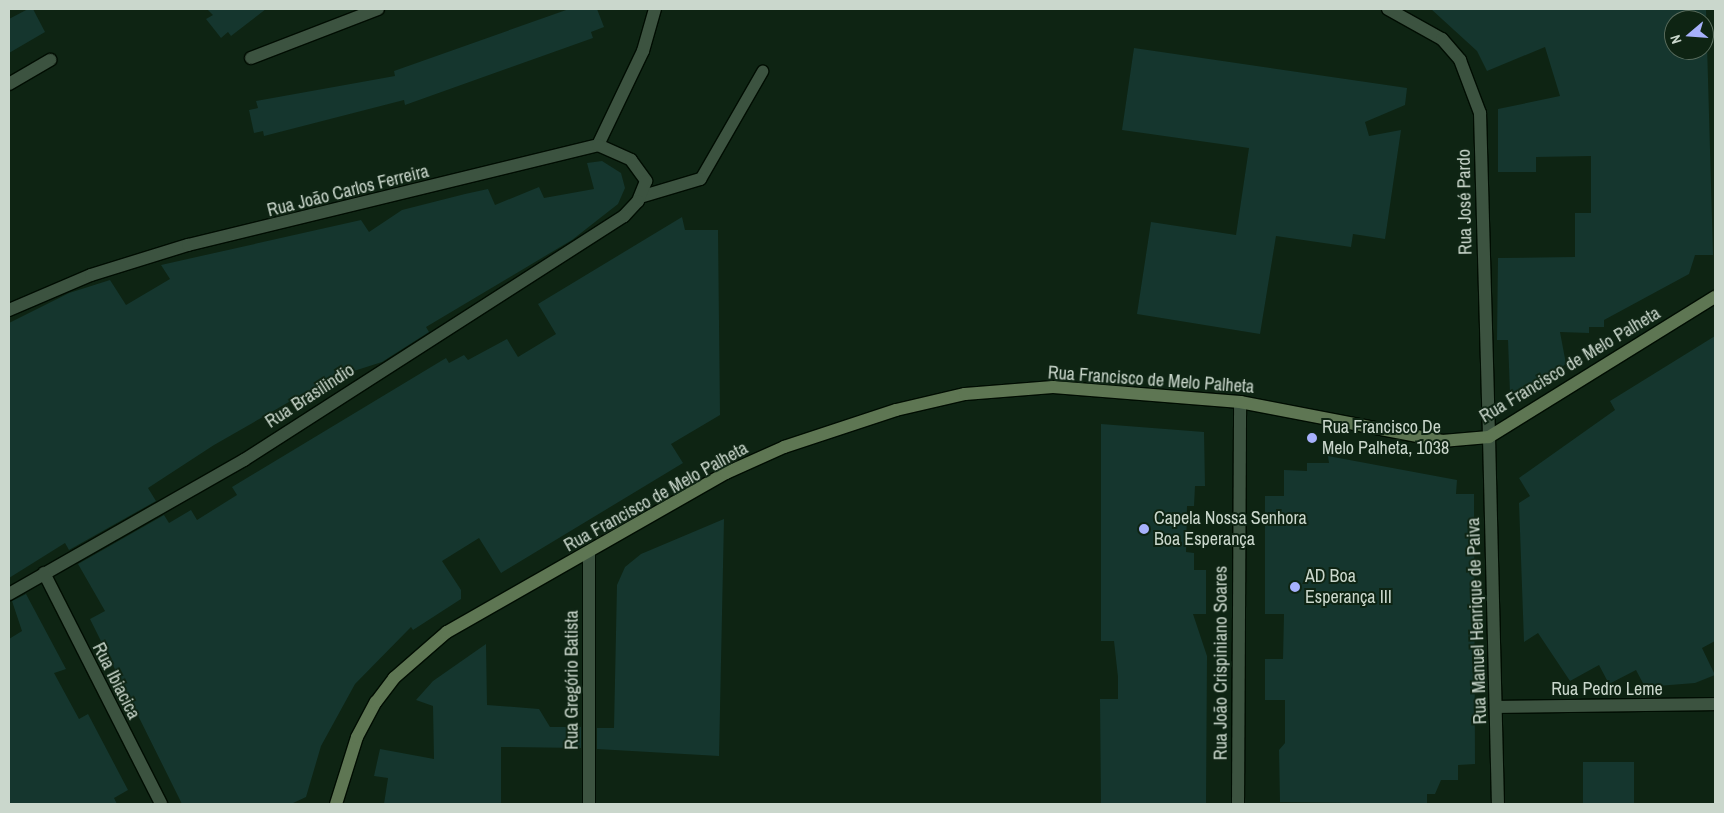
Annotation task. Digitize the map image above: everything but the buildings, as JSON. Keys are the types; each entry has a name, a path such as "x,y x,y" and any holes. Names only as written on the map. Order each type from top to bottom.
{"main road":[{"name":"Rua Francisco de Melo Palheta","path":"336,804 356,737 394,678 447,632 589,555 726,473 784,447 896,410 965,394 1053,388 1240,402 1442,440 1489,437 1715,298"}],"street":[{"path":"251,58 378,9"},
{"path":"640,197 646,181 641,171 621,153 598,146 643,51 655,9"},
{"name":"Rua José Pardo","path":"1388,9 1442,39 1460,60 1480,112 1489,437"},
{"path":"9,84 50,60"},
{"name":"Rua João Carlos Ferreira","path":"9,310 91,275 188,245 598,146"},
{"path":"640,197 700,179"},
{"name":"Rua Brasilindio","path":"9,594 244,460 624,216 640,197"},
{"name":"Rua João Crispiniano Soares","path":"1238,804 1240,402"},
{"name":"Rua Manuel Henrique de Paiva","path":"1489,437 1498,706 1498,804"},
{"name":"Rua Gregório Batista","path":"589,555 589,804"},
{"name":"Rua Ibiacica","path":"44,573 161,804"},
{"name":"Rua Pedro Leme","path":"1498,706 1715,704"}],"lane":[{"path":"700,179 762,71"}],"place":[{"name":"Rua Francisco De Melo Palheta, 1038","path":"1312,438"},
{"name":"Capela Nossa Senhora Boa Esperança","path":"1144,529"},
{"name":"AD Boa Esperança III","path":"1295,587"}]}
